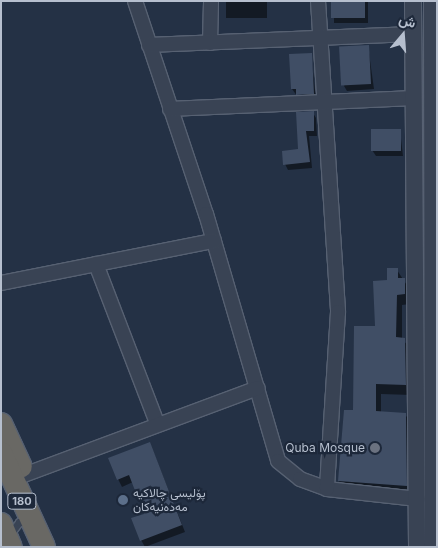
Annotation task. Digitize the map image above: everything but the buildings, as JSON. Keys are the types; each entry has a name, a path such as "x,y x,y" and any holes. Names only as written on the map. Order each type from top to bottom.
{"highway":[{"path":"1,424 18,477"},
{"name":"180","path":"1,453 18,477 39,538"}],"street":[{"path":"135,1 214,241 278,461 300,480 327,489 417,499"},
{"path":"210,43 212,1"},
{"path":"318,1 318,38 338,312 327,489"},
{"path":"412,1 416,547"},
{"path":"432,1 435,25 432,174 436,337 434,542"},
{"path":"149,45 412,34"},
{"path":"170,109 414,98"},
{"path":"414,175 432,174"},
{"path":"1,283 214,241"},
{"path":"96,264 157,423"},
{"path":"18,477 157,423 258,388"}],"lane":[{"path":"5,539 19,522 39,538"}],"place":[{"name":"Quba Mosque","path":"375,448"},
{"name":"پۆلیسی چالاکیە مەدەنیەکان","path":"123,500"}]}
